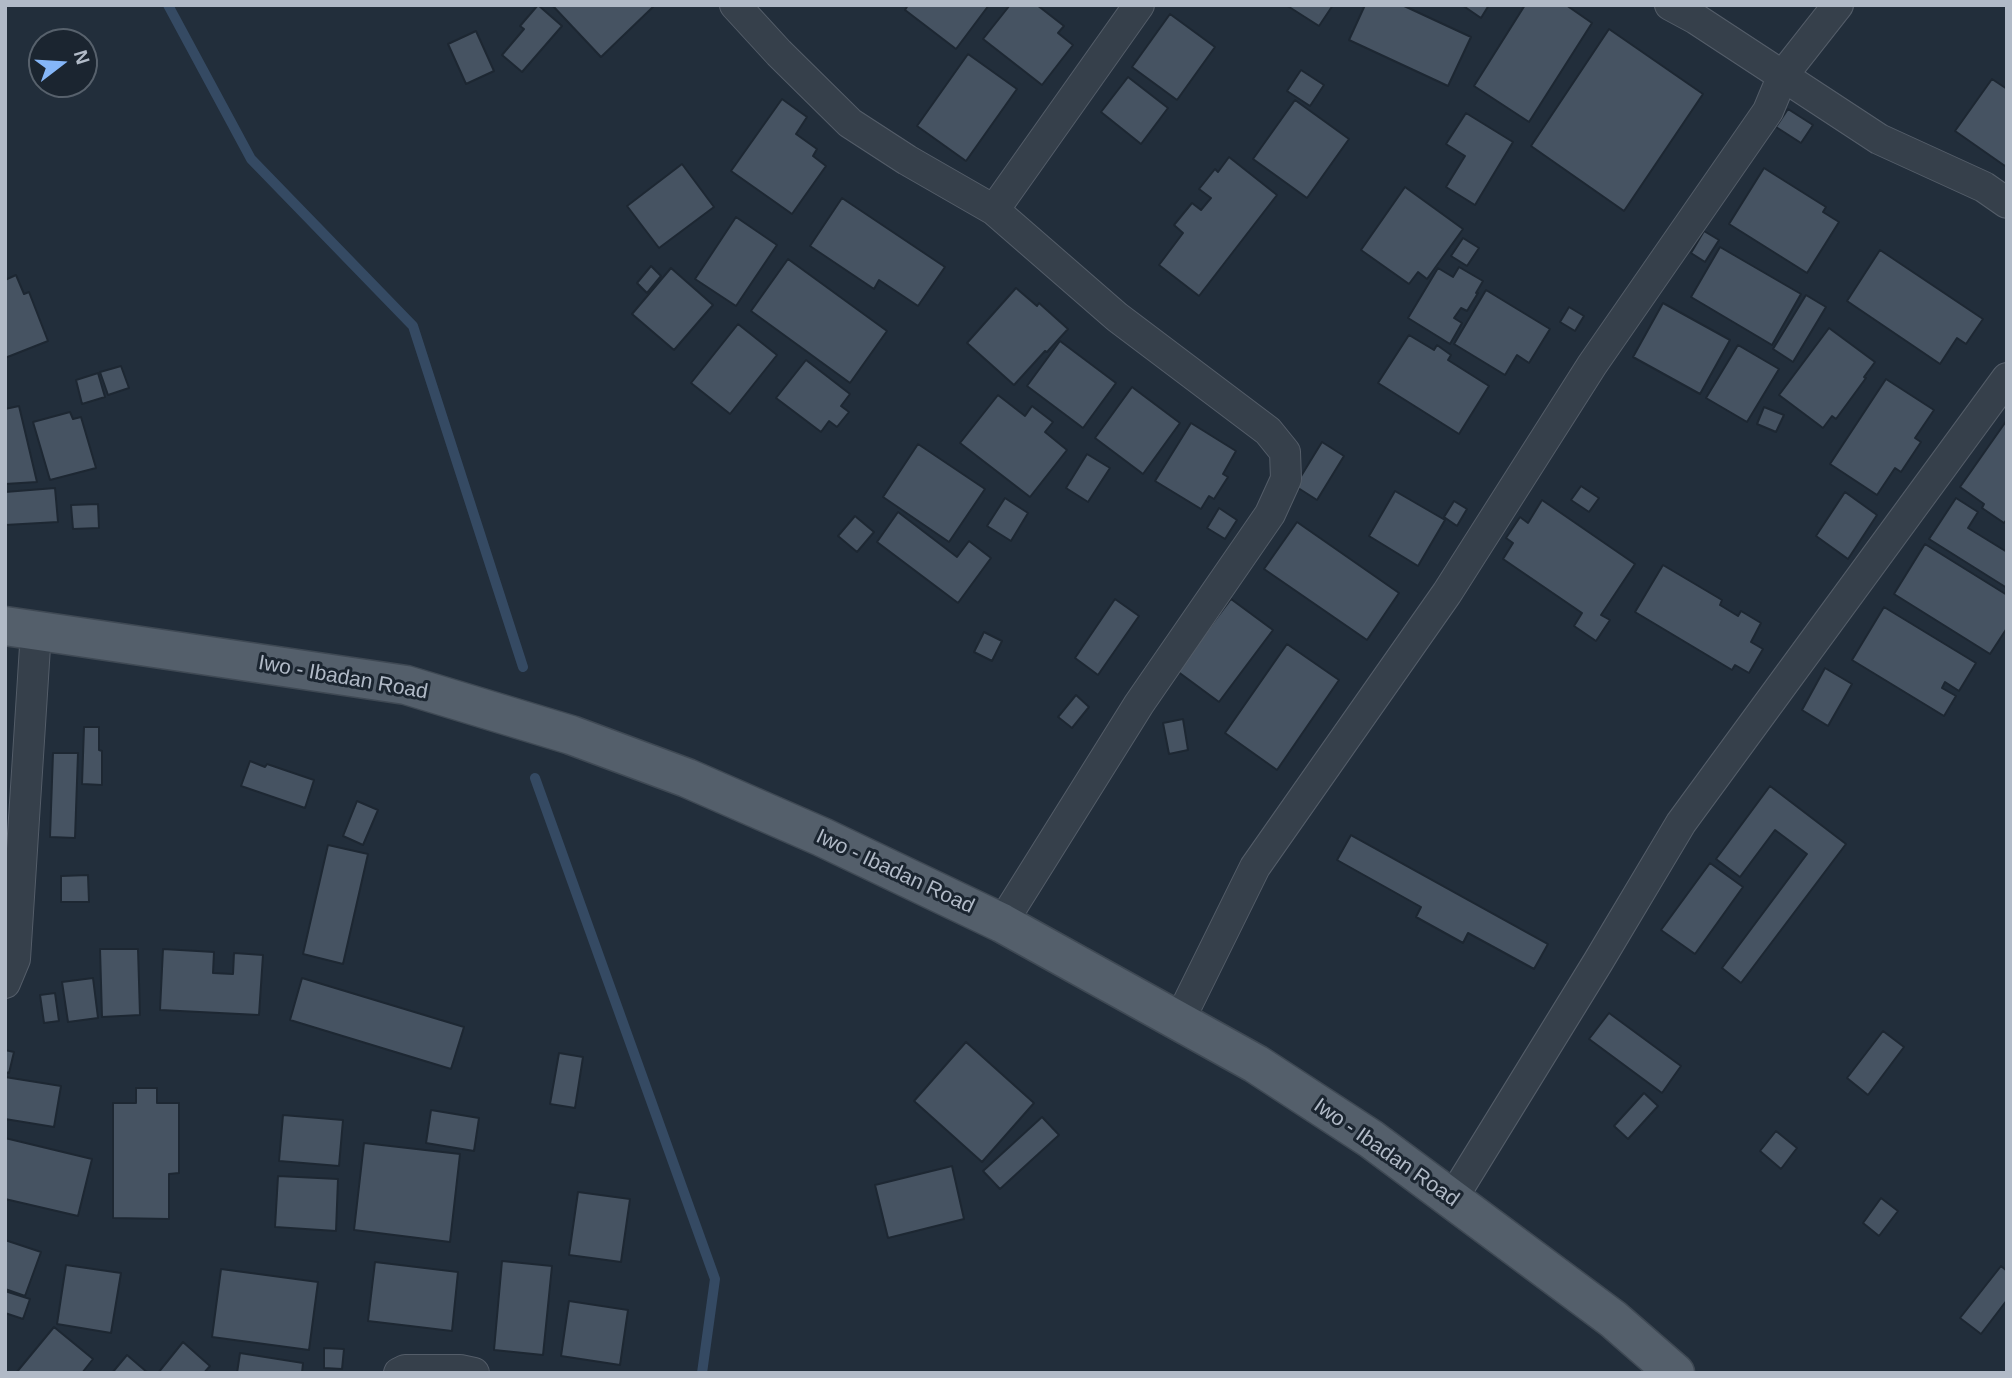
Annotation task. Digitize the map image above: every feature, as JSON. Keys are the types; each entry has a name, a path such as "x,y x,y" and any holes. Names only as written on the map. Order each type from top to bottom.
{"main road":[{"name":"Iwo - Ibadan Road","path":"21,629 407,685 571,735 687,778 822,837 1002,923 1256,1064 1371,1139 1613,1319 1675,1373"}],"street":[{"path":"735,5 850,123 907,160 994,210 1117,317 1268,431 1285,452 1286,479 1270,514 1139,704 1002,923"},
{"path":"994,210 1139,5"},
{"path":"1670,5 1696,19 1879,139 1984,187 2007,203"},
{"path":"1179,1021 1255,867 1447,593 1592,365 1769,111 1783,75 1838,5"},
{"path":"1452,1199 1681,823 2007,378"},
{"path":"5,984 15,959 21,629"},
{"path":"399,1373 405,1370 460,1370 474,1373"}],"building":[{"path":"538,5 562,26 522,72 502,55 524,29 520,26"},
{"path":"552,5 655,5 601,57"},
{"path":"908,5 989,5 956,49 905,10"},
{"path":"1010,5 1037,5 1064,26 1058,33 1073,45 1042,85 983,39"},
{"path":"1286,5 1333,5 1319,26"},
{"path":"1365,5 1402,5 1471,37 1448,86 1349,40"},
{"path":"1462,5 1489,5 1481,18"},
{"path":"1525,5 1566,5 1592,23 1529,122 1474,86"},
{"path":"1170,14 1215,47 1177,100 1132,67"},
{"path":"1609,29 1703,94 1624,211 1531,146"},
{"path":"476,31 494,71 466,84 448,44"},
{"path":"968,54 1017,89 966,161 917,126"},
{"path":"1301,70 1324,85 1310,106 1287,91"},
{"path":"1128,77 1168,108 1141,144 1101,112"},
{"path":"1992,79 2007,89 2005,166 1955,131"},
{"path":"782,99 807,117 796,134 817,149 813,156 826,166 792,214 731,171"},
{"path":"1295,100 1349,139 1307,198 1253,159"},
{"path":"1788,109 1813,125 1801,143 1776,127"},
{"path":"1466,113 1513,142 1475,205 1446,187 1465,156 1446,144"},
{"path":"1229,157 1277,195 1199,296 1159,265 1183,233 1174,225 1192,203 1201,210 1211,198 1199,189 1215,169 1218,172"},
{"path":"682,164 714,207 659,248 627,206"},
{"path":"1764,168 1826,207 1823,212 1839,222 1807,273 1729,224"},
{"path":"1405,187 1463,229 1427,279 1418,272 1409,284 1361,250"},
{"path":"842,198 945,267 918,306 879,280 874,289 810,246"},
{"path":"736,217 777,245 736,306 695,279"},
{"path":"1704,231 1719,240 1705,262 1691,253"},
{"path":"1463,238 1479,248 1467,266 1451,256"},
{"path":"1720,247 1801,294 1772,345 1691,297"},
{"path":"1880,250 1983,319 1966,344 1957,338 1940,364 1847,301"},
{"path":"788,259 887,331 850,383 751,311"},
{"path":"651,266 661,276 647,293 637,283"},
{"path":"1459,267 1483,281 1467,311 1461,308 1454,318 1462,323 1450,344 1408,318 1438,268 1453,277"},
{"path":"671,268 713,305 674,350 632,314"},
{"path":"16,275 24,294 29,292 48,341 5,358 5,280"},
{"path":"1016,288 1037,306 1039,303 1068,329 1014,385 967,343"},
{"path":"1486,290 1550,329 1529,363 1517,355 1505,375 1454,344"},
{"path":"1806,295 1826,307 1793,362 1773,349"},
{"path":"1663,303 1730,340 1700,394 1633,357"},
{"path":"1569,307 1584,316 1575,331 1560,322"},
{"path":"738,324 777,355 730,414 691,383"},
{"path":"1829,328 1875,362 1836,419 1832,416 1823,428 1779,395"},
{"path":"1409,335 1434,350 1437,345 1451,355 1448,360 1489,386 1459,434 1378,383"},
{"path":"1060,341 1116,383 1083,428 1027,386"},
{"path":"1738,345 1779,369 1747,422 1706,398"},
{"path":"806,360 850,394 841,406 849,412 837,427 829,421 821,432 776,398"},
{"path":"121,366 129,388 108,395 100,372"},
{"path":"98,373 105,397 82,404 76,380"},
{"path":"1886,379 1934,410 1915,438 1921,442 1901,472 1895,468 1877,495 1830,464"},
{"path":"1132,387 1180,423 1143,474 1095,438"},
{"path":"998,395 1025,416 1032,406 1053,422 1045,432 1067,450 1030,497 960,443"},
{"path":"19,406 37,482 5,484 5,409"},
{"path":"1764,407 1784,415 1776,432 1757,424"},
{"path":"70,412 73,419 81,417 96,468 50,480 33,422"},
{"path":"2007,420 2007,519 2004,523 1982,508 1984,504 1960,487"},
{"path":"1191,423 1236,451 1223,474 1228,477 1214,499 1209,496 1201,509 1155,481"},
{"path":"1322,442 1344,456 1317,500 1295,486"},
{"path":"918,444 985,489 949,542 883,497"},
{"path":"1087,454 1110,468 1088,502 1066,488"},
{"path":"1581,486 1599,498 1589,512 1571,500"},
{"path":"55,488 58,522 5,525 5,492"},
{"path":"1395,491 1445,520 1418,566 1369,536"},
{"path":"1845,492 1877,515 1848,559 1816,536"},
{"path":"1005,498 1028,513 1011,541 987,526"},
{"path":"1956,498 1978,512 1968,528 2007,552 2007,588 1929,539"},
{"path":"1542,500 1635,564 1601,615 1610,620 1596,641 1574,626 1582,613 1503,559 1513,543 1506,538 1520,517 1528,523"},
{"path":"1454,501 1467,509 1457,526 1444,517"},
{"path":"98,504 99,528 73,529 71,505"},
{"path":"1219,508 1237,520 1225,539 1207,528"},
{"path":"898,512 957,557 969,541 991,558 958,603 877,542"},
{"path":"855,516 874,532 857,552 838,536"},
{"path":"1297,522 1399,593 1367,640 1264,569"},
{"path":"1925,544 2007,595 2007,628 1990,654 1894,594"},
{"path":"1663,565 1722,600 1720,605 1738,616 1741,611 1761,623 1751,642 1763,649 1749,673 1735,665 1732,670 1635,612"},
{"path":"1115,599 1139,616 1098,675 1075,658"},
{"path":"1231,599 1273,630 1219,702 1177,671"},
{"path":"1884,607 1976,663 1959,691 1945,682 1942,688 1956,696 1944,716 1852,660"},
{"path":"984,632 1002,641 992,661 974,652"},
{"path":"1287,644 1339,680 1277,770 1225,733"},
{"path":"1825,668 1852,684 1828,726 1802,710"},
{"path":"1076,695 1089,707 1072,728 1058,717"},
{"path":"1183,719 1188,750 1169,754 1163,723"},
{"path":"84,727 99,727 102,785 82,784"},
{"path":"53,753 78,753 75,838 50,837"},
{"path":"250,761 314,780 305,808 241,786"},
{"path":"1770,786 1846,844 1741,983 1722,968 1807,854 1775,830 1740,877 1716,859"},
{"path":"357,801 378,810 363,845 343,836"},
{"path":"1351,835 1548,944 1534,969 1468,933 1463,943 1416,917 1421,907 1337,860"},
{"path":"328,845 368,854 343,964 303,954"},
{"path":"1710,863 1743,887 1695,954 1661,930"},
{"path":"88,875 89,902 61,902 61,876"},
{"path":"100,949 138,949 140,1015 102,1017"},
{"path":"163,949 214,952 213,973 233,974 234,953 263,955 259,1015 160,1010"},
{"path":"93,978 98,1018 68,1022 62,982"},
{"path":"302,978 464,1027 451,1069 290,1020"},
{"path":"55,993 59,1021 44,1023 40,995"},
{"path":"1609,1013 1681,1066 1662,1093 1589,1039"},
{"path":"1883,1031 1904,1047 1868,1095 1847,1078"},
{"path":"966,1042 1034,1103 982,1162 914,1101"},
{"path":"5,1050 14,1052 9,1073 5,1072"},
{"path":"559,1053 583,1057 575,1108 550,1104"},
{"path":"5,1077 61,1086 54,1127 5,1119"},
{"path":"136,1088 157,1088 157,1103 179,1103 179,1173 169,1174 169,1219 113,1218 113,1103 136,1103"},
{"path":"1644,1093 1658,1106 1628,1139 1614,1126"},
{"path":"431,1110 479,1118 474,1151 426,1143"},
{"path":"283,1115 343,1120 339,1166 279,1161"},
{"path":"1042,1117 1059,1135 1000,1189 983,1171"},
{"path":"1776,1131 1797,1148 1781,1169 1760,1151"},
{"path":"5,1138 92,1159 78,1216 5,1199"},
{"path":"364,1143 460,1154 450,1242 354,1230"},
{"path":"952,1166 964,1219 888,1238 875,1185"},
{"path":"278,1176 338,1179 336,1231 275,1227"},
{"path":"578,1192 630,1199 621,1262 569,1255"},
{"path":"1881,1198 1898,1211 1879,1236 1863,1223"},
{"path":"5,1240 41,1252 25,1296 5,1289"},
{"path":"502,1261 552,1266 543,1355 494,1350"},
{"path":"375,1262 458,1272 452,1331 368,1321"},
{"path":"66,1265 121,1273 111,1333 57,1324"},
{"path":"2001,1266 2007,1271 2007,1300 1981,1334 1960,1318"},
{"path":"221,1269 318,1282 309,1350 212,1337"},
{"path":"5,1291 30,1299 23,1319 5,1313"},
{"path":"569,1301 628,1310 620,1365 561,1356"},
{"path":"54,1327 93,1359 82,1373 16,1373"},
{"path":"183,1342 210,1366 204,1373 158,1373"},
{"path":"324,1348 344,1349 342,1369 324,1368"},
{"path":"240,1353 303,1363 302,1373 237,1373"},
{"path":"127,1355 148,1373 112,1373"}],"waterway":[{"path":"168,5 251,159 413,326 523,667"},
{"path":"535,778 715,1279 702,1373"}]}
